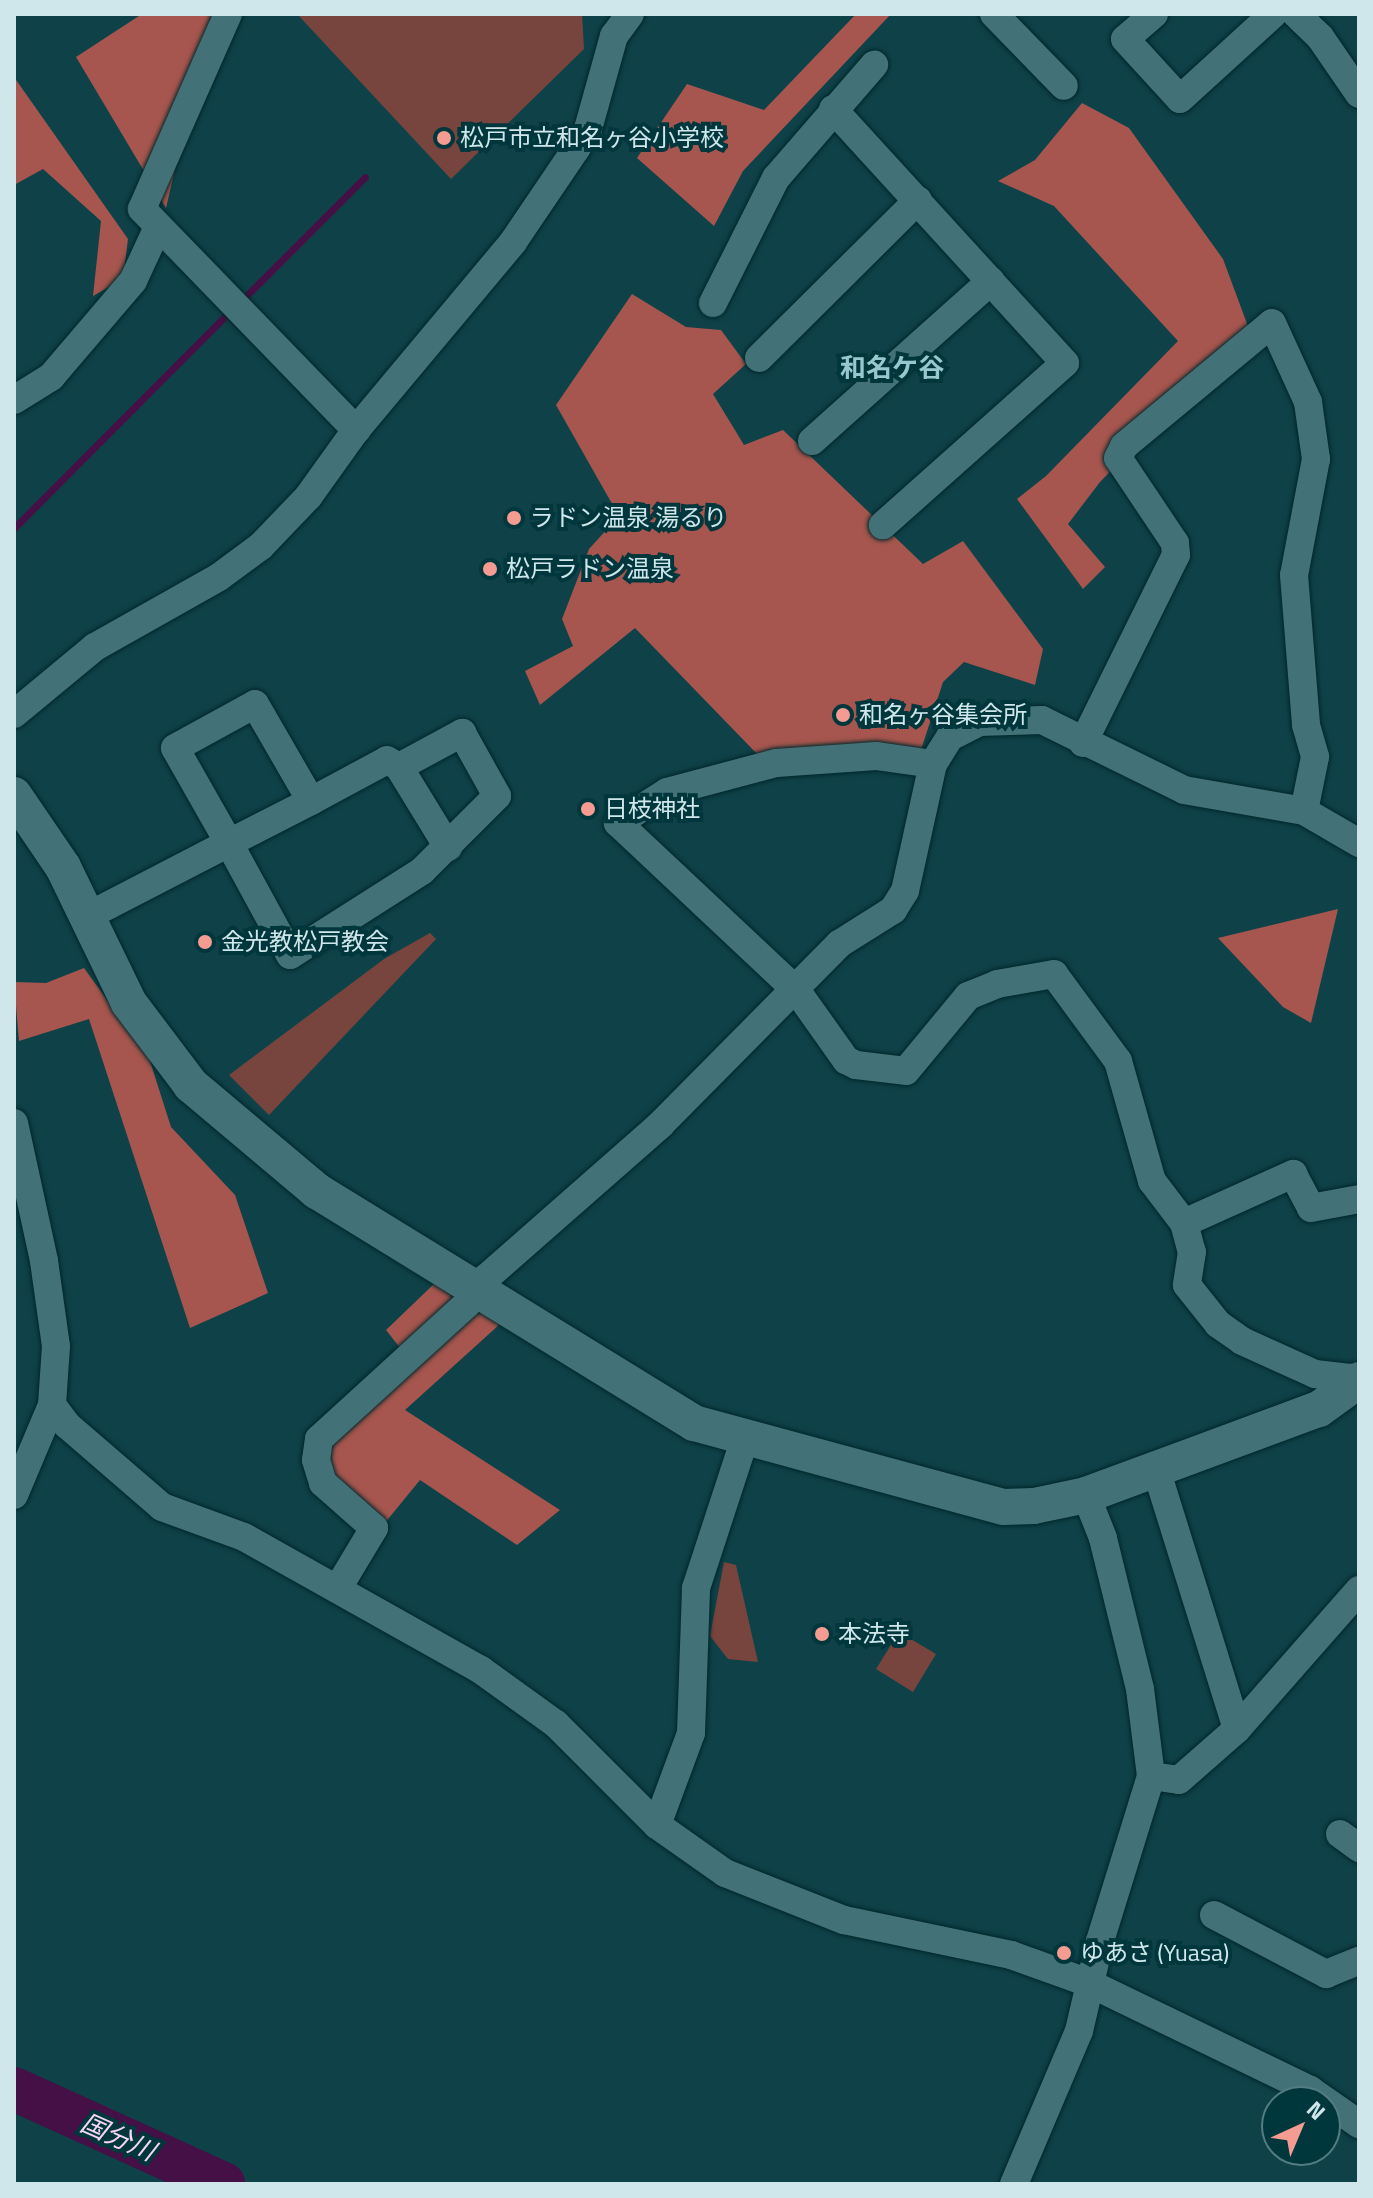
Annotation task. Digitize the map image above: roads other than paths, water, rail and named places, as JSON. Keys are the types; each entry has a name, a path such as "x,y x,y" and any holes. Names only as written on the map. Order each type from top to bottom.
{"street":[{"path":"228,14 142,209 234,309 356,430"},
{"path":"14,714 95,647 219,577 261,546 308,497 356,430 513,242 576,149 588,129 614,36 630,14"},
{"path":"994,14 1064,86"},
{"path":"1154,14 1125,39 1180,99 1273,14"},
{"path":"1296,14 1320,37 1359,94"},
{"path":"713,303 776,178 874,65"},
{"path":"833,109 1065,363 883,525"},
{"path":"759,358 918,200"},
{"path":"14,400 51,377 133,281 158,227"},
{"path":"812,441 991,281"},
{"path":"1083,743 1176,555 1175,543 1118,458 1124,446 1272,323 1308,402 1316,459 1294,575 1306,725 1315,757 1304,811"},
{"path":"311,801 255,704 175,748 290,955 422,871 497,796 462,733 399,767"},
{"path":"338,1588 374,1528 323,1483 316,1460 319,1439 479,1291 486,1278 578,1202 797,991 839,944 893,910 905,891 933,764 950,737 979,722 1042,720 1083,743 1184,790 1304,811 1359,843"},
{"path":"933,764 876,756 776,763 667,792 618,823 797,991 846,1060 906,1071 968,996 997,984 1054,974 1118,1061 1152,1181 1184,1223 1192,1252 1187,1285 1218,1324 1315,1374 1359,1380"},
{"path":"86,917 387,760 399,767 448,847"},
{"path":"15,800 63,867 129,1003 191,1085 317,1191 694,1423 1003,1507 1054,1504 1319,1409 1359,1380"},
{"path":"14,1123 44,1261 56,1346 52,1405 14,1495"},
{"path":"1184,1223 1293,1174 1311,1208 1359,1199"},
{"path":"52,1405 67,1425 162,1507 244,1537 338,1588 526,1701 556,1724 657,1825 725,1873 784,1900 844,1920 1011,1955 1089,1983 1310,2090 1359,2124"},
{"path":"657,1825 691,1733 696,1588 745,1438"},
{"path":"1156,1469 1237,1729"},
{"path":"1014,2184 1079,2031 1089,1983 1151,1776 1140,1689 1103,1538 1086,1495"},
{"path":"1151,1776 1179,1780 1237,1729 1359,1590"},
{"path":"1214,1915 1326,1974 1359,1961"}],"waterway":[{"path":"239,303 365,177"},
{"path":"14,528 230,311"},
{"name":"国分川","path":"14,2089 223,2184"}],"place":[{"name":"松戸市立和名ヶ谷小学校","path":"444,138"},
{"name":"ラドン温泉 湯るり","path":"514,518"},
{"name":"松戸ラドン温泉","path":"490,569"},
{"name":"和名ヶ谷集会所","path":"843,715"},
{"name":"日枝神社","path":"588,809"},
{"name":"金光教松戸教会","path":"205,942"},
{"name":"本法寺","path":"822,1634"},
{"name":"ゆあさ (Yuasa)","path":"1064,1953"}],"district":[{"name":"和名ケ谷","path":"892,368"}]}
